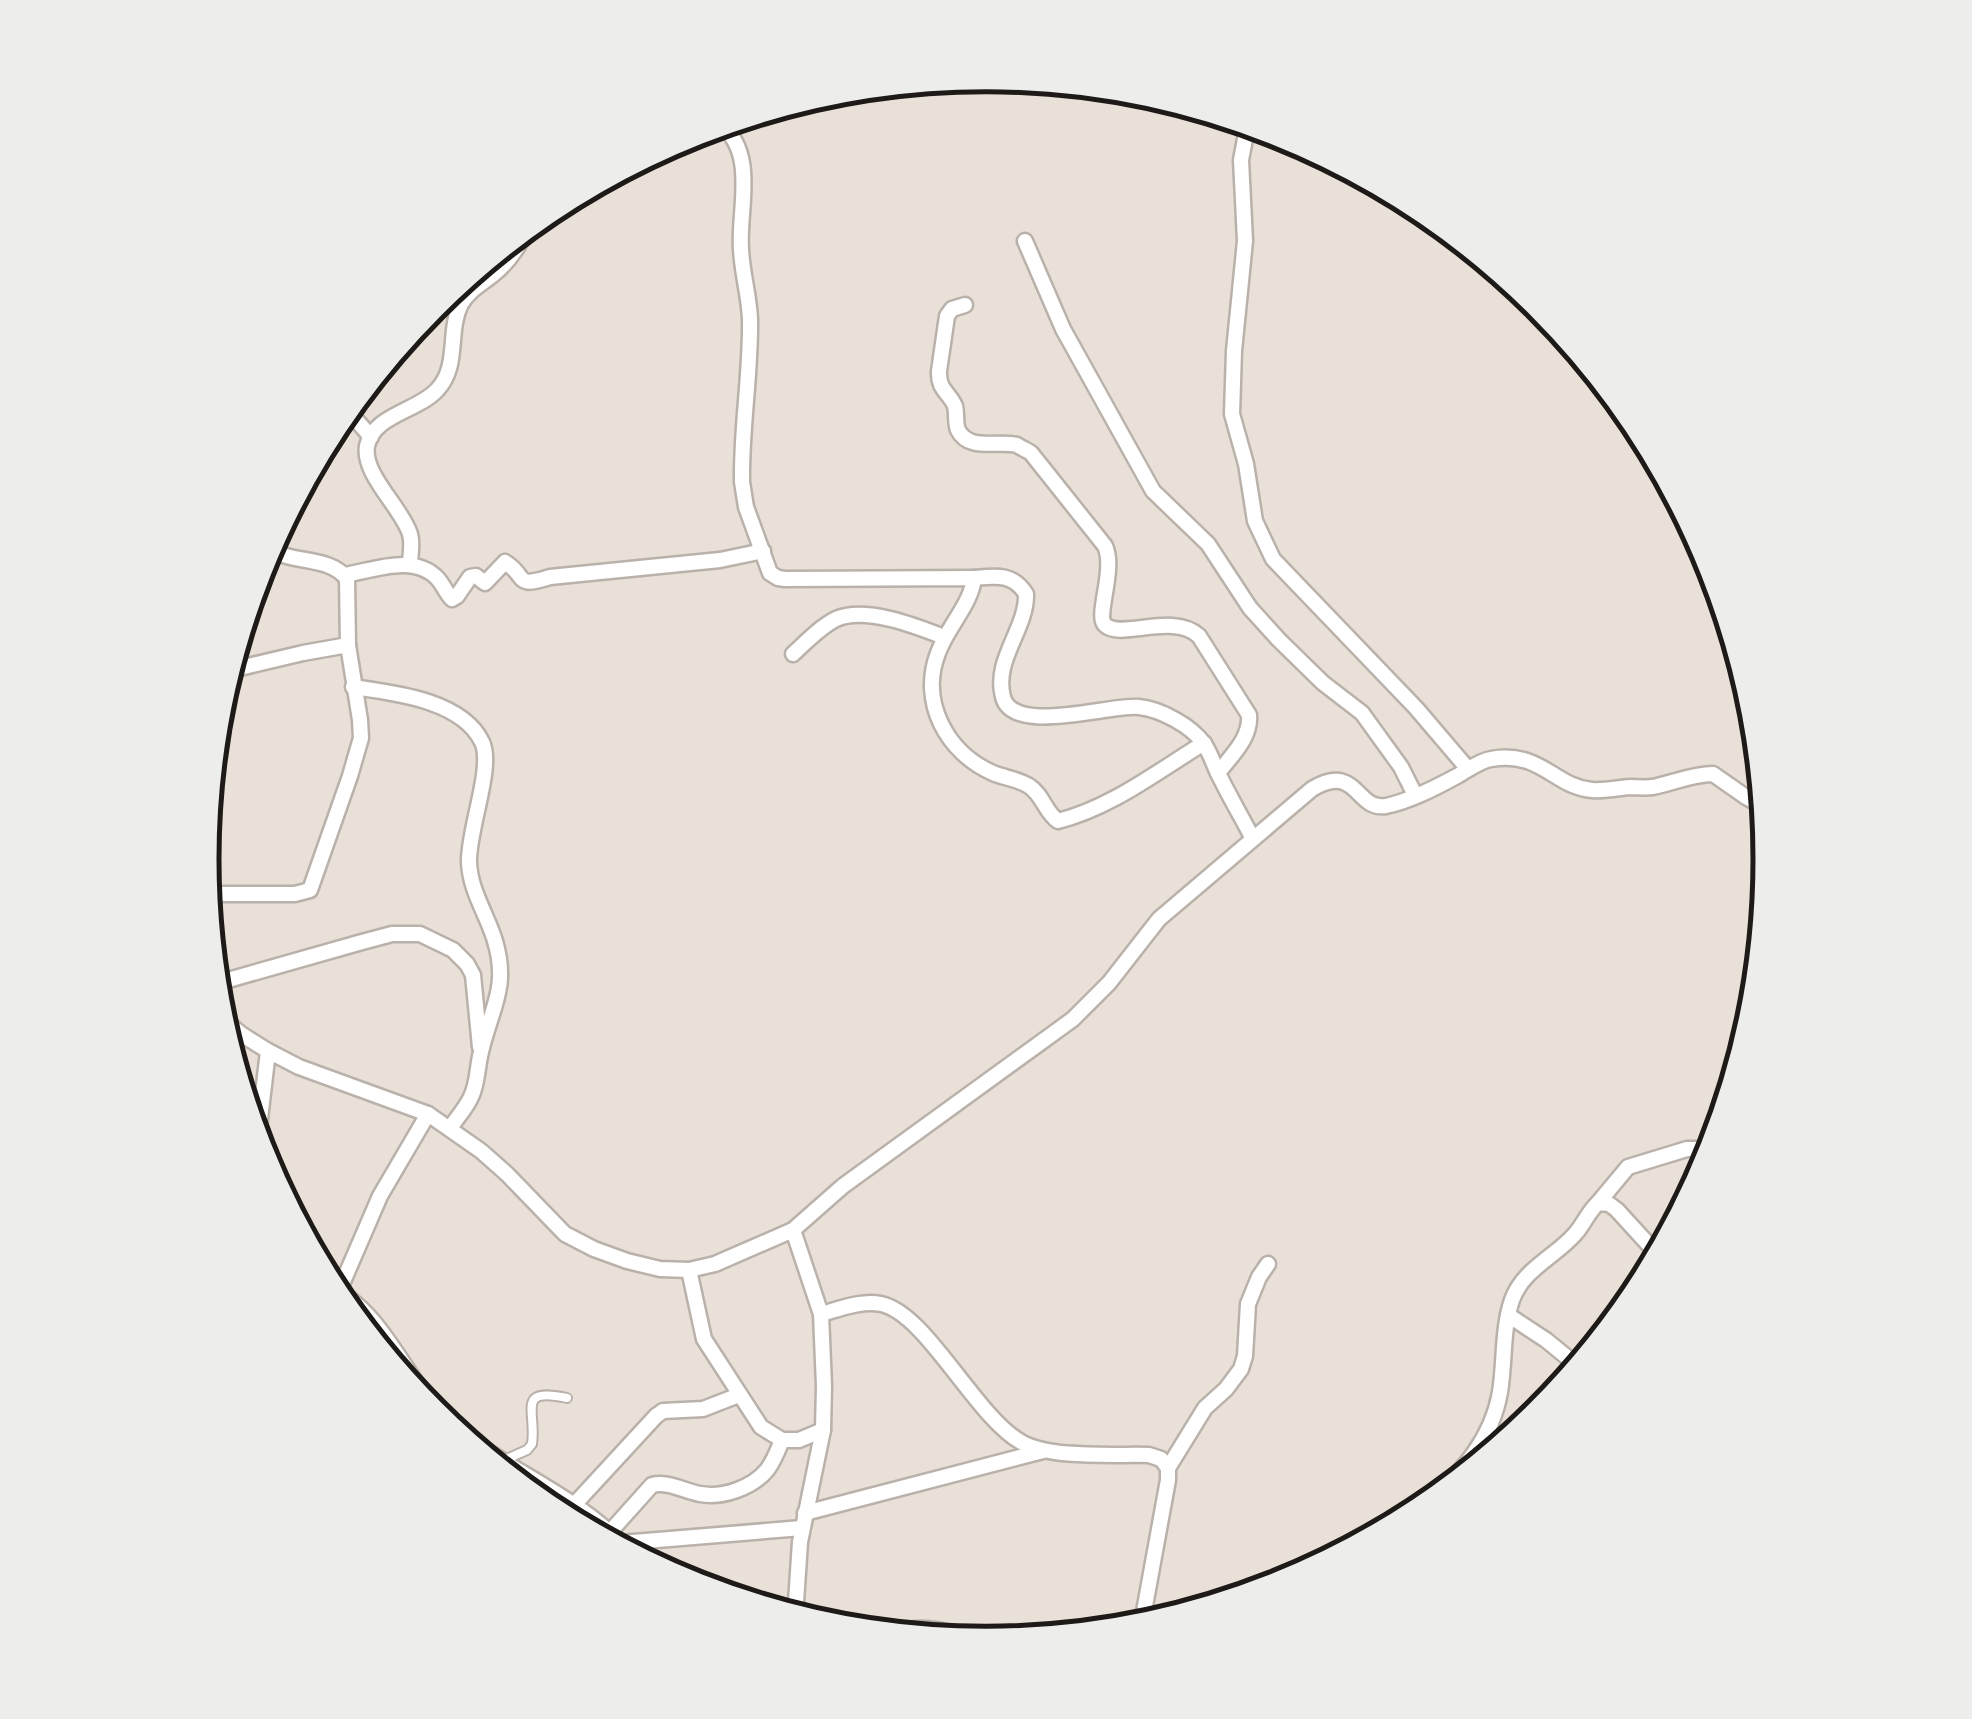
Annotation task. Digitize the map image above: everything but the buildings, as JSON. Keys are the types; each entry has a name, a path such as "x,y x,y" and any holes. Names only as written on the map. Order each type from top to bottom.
{"street":[{"path":"731,136 742,158 741,252 750,322 742,482 746,506 770,573 784,580 1010,578 1026,594 1002,672 1001,689 1010,709 1031,716 1055,716 1138,706 1165,715 1204,743 1254,838"},
{"path":"1245,138 1241,160 1244,241 1232,414 1256,521 1272,559 1416,708 1468,769"},
{"path":"1025,241 1064,328 1153,491 1208,544 1250,608 1280,640 1323,683 1362,713 1402,767 1416,796"},
{"path":"474,289 508,260"},
{"path":"410,565 412,538 368,460 368,444 383,423 439,389 452,359 454,322 466,296"},
{"path":"965,305 952,309 947,316 938,380 955,407 957,428 976,443 1014,444 1031,452 1105,546 1110,564 1102,606 1105,625 1118,629 1188,627 1199,636 1250,720 1247,734 1218,773"},
{"path":"357,421 371,436"},
{"path":"345,575 410,565 424,568 436,576 452,599 470,577 485,583 504,562 520,579 532,583 582,573 720,560 764,551"},
{"path":"220,894 295,894 310,890 360,738 348,646 347,579 337,568 282,555"},
{"path":"974,578 972,590 944,637 934,664 933,695 941,726 950,742 974,763 1034,790 1058,821 1123,793 1204,743"},
{"path":"794,654 812,635 838,618 874,616 944,637"},
{"path":"244,667 348,646"},
{"path":"354,687 437,704 463,720 483,743 486,760 471,832 469,863 502,975 480,1052 474,1090 450,1128"},
{"path":"239,1033 299,1067 428,1114 481,1151 565,1234 627,1261 660,1269 689,1270 714,1264 793,1230 843,1186 1072,1019 1109,982 1158,920 1312,789 1330,780 1344,782 1367,800 1383,806 1416,796 1494,758 1520,759 1590,790 1650,787 1713,774 1750,799"},
{"path":"229,980 377,938 420,934 453,950 472,975 480,1052"},
{"path":"261,1109 268,1052"},
{"path":"341,1275 380,1196 428,1114"},
{"path":"1477,1448 1500,1396 1512,1298 1529,1274 1565,1245 1628,1167 1696,1149"},
{"path":"1598,1203 1609,1204 1649,1245"},
{"path":"793,1230 821,1314 824,1386 823,1430 804,1521 795,1602"},
{"path":"1143,1610 1168,1468 1205,1408 1241,1369 1248,1304 1268,1264"},
{"path":"689,1270 704,1339 761,1427 782,1440 799,1440 823,1430"},
{"path":"821,1314 860,1304 882,1304 901,1314 1003,1430 1024,1444 1044,1450 1149,1455 1168,1468"},
{"path":"1508,1316 1568,1358"},
{"path":"574,1506 663,1411 702,1409 738,1395"},
{"path":"624,1535 652,1485 660,1483 718,1495 743,1487 768,1470 782,1440"},
{"path":"635,1541 804,1521 1044,1450"}],"lane":[{"path":"507,1459 532,1444 532,1402 538,1395 567,1398"}]}
